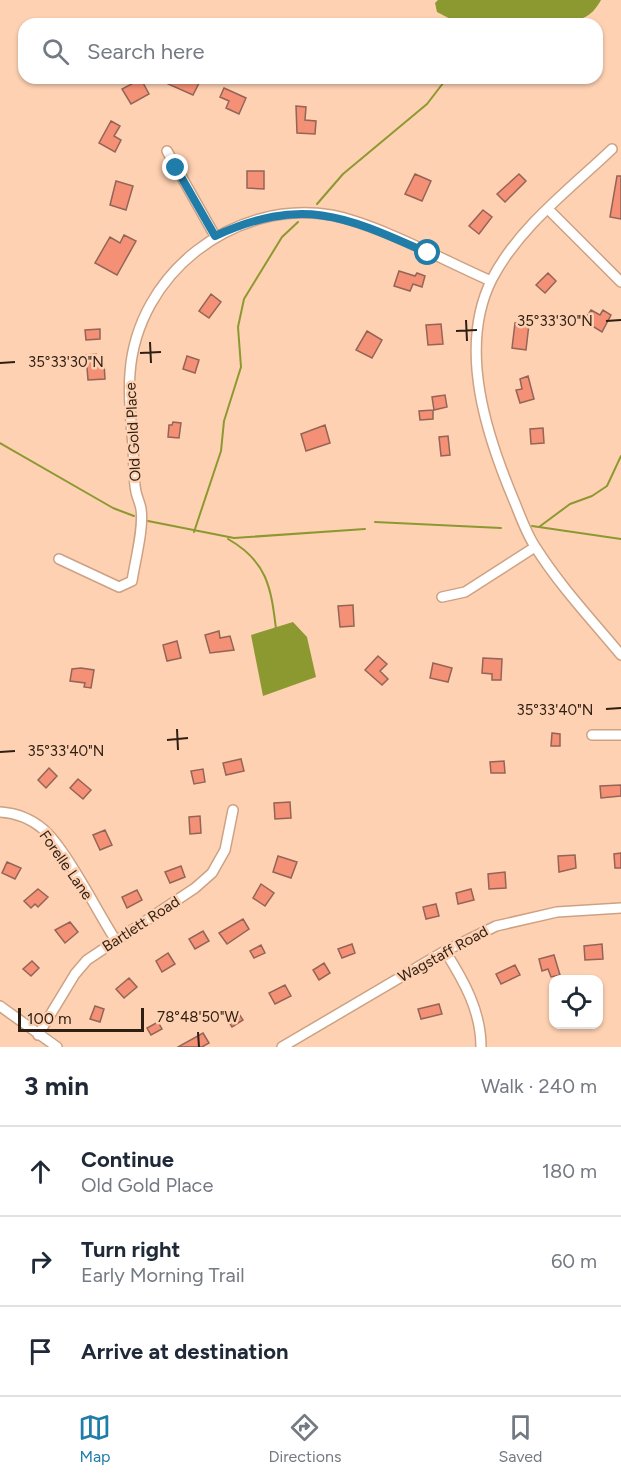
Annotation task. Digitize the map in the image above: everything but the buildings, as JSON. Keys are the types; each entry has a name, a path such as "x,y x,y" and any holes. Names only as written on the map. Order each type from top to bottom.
{"street":[{"path":"612,149 515,243 491,281 478,332 477,367 483,403 502,470 535,547 621,655"},
{"path":"167,151 215,236"},
{"path":"548,209 621,282"},
{"name":"Old Gold Place","path":"59,559 119,587 132,581 141,510 136,491 129,388 136,342 148,310 166,280 185,259 215,236 274,215 292,213 332,216 373,229 491,281"},
{"path":"442,597 465,592 535,547"},
{"path":"592,735 621,735"},
{"name":"Bartlett Road","path":"38,1035 75,974 87,960 115,939 195,888 212,873 225,850 233,810"},
{"name":"Forelle Lane","path":"0,812 16,813 44,829 115,939"},
{"name":"Wagstaff Road","path":"282,1047 479,933 514,920 557,912 621,908"},
{"path":"445,951 473,1001 480,1029 481,1047"},
{"path":"0,1006 57,1047"}],"shaded area":[{"path":"438,0 601,0 589,15 581,18 448,18 437,12 435,3"},
{"path":"293,622 307,637 316,677 263,696 251,635"}],"waterway":[{"path":"317,204 343,174 427,104 442,84"},
{"path":"194,532 221,451 224,421 241,367 238,327 244,299 282,237 298,222"},
{"path":"0,443 113,508 134,516"},
{"path":"539,527 570,504 592,496 607,486 621,456"},
{"path":"148,521 234,538 365,529"},
{"path":"375,522 501,528"},
{"path":"532,526 621,539"},
{"path":"228,539 251,556 265,576 272,600 276,629"}],"route":[{"path":"176,168 215,236 274,215 310,213 349,220 428,253"}]}
